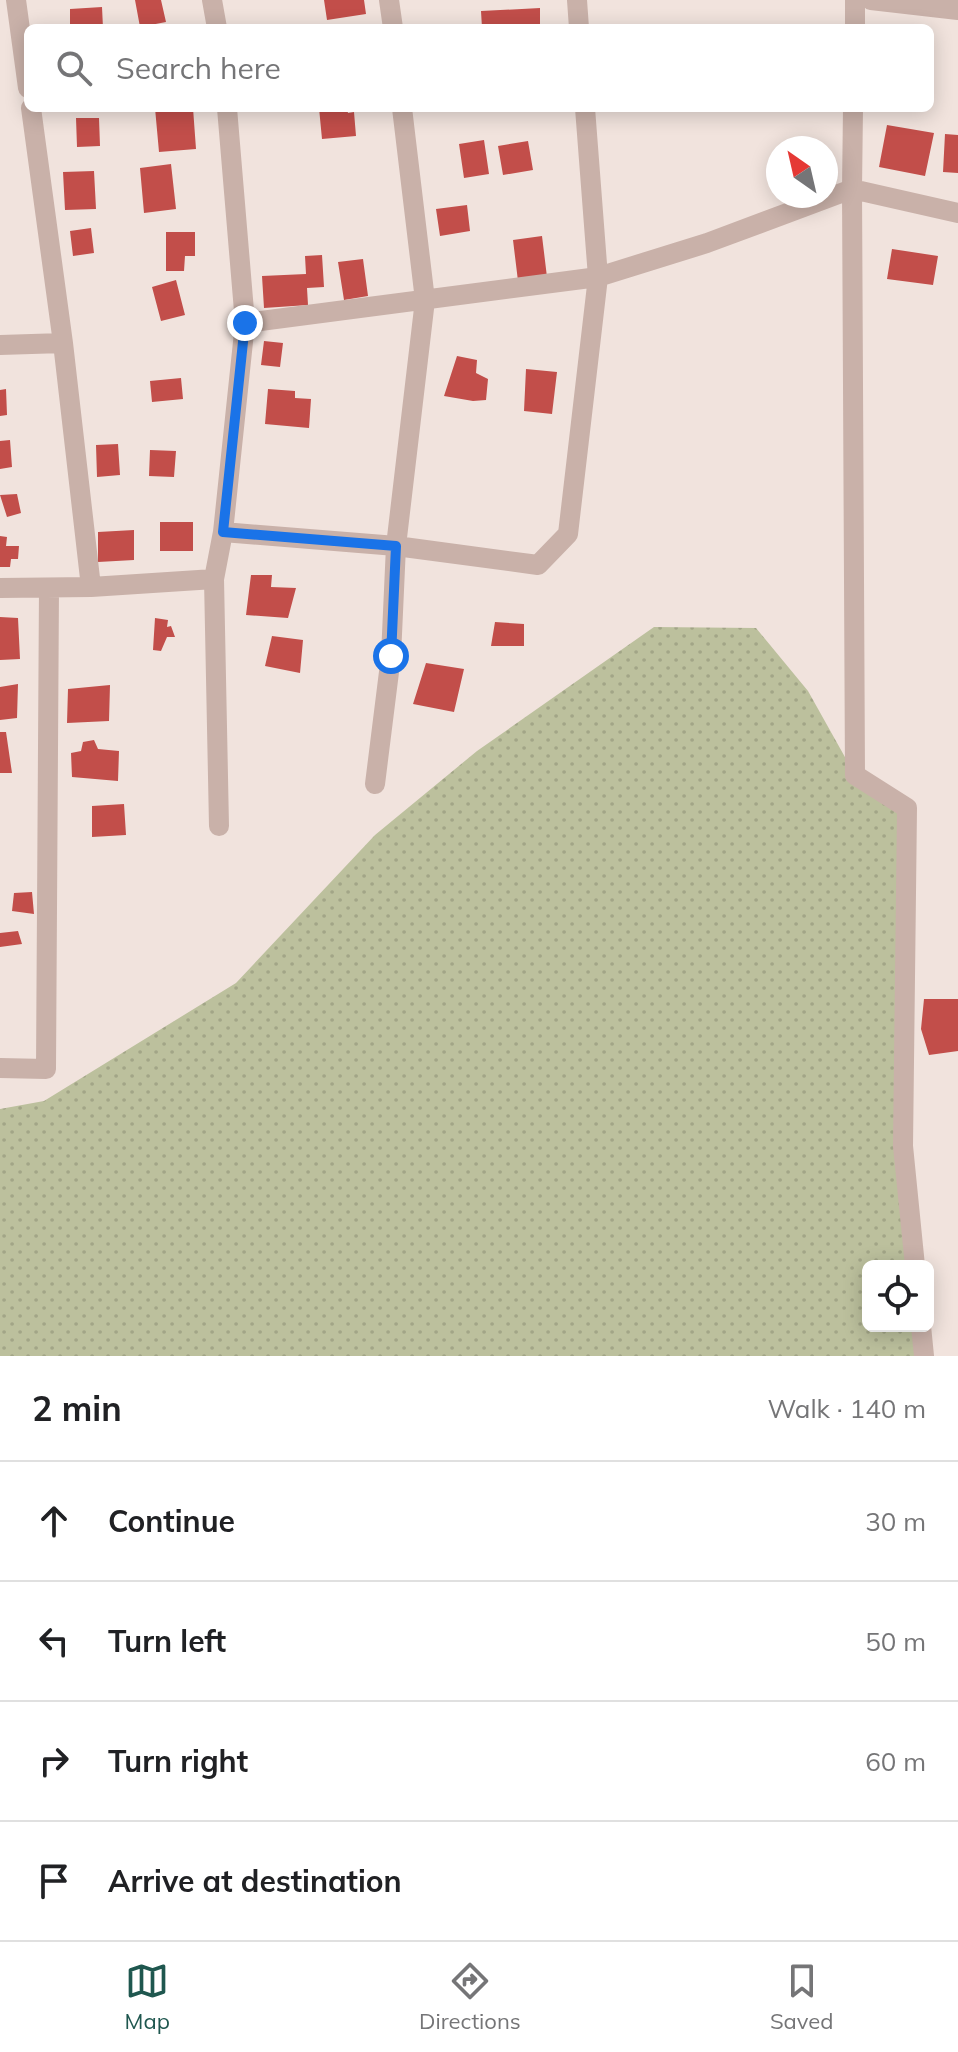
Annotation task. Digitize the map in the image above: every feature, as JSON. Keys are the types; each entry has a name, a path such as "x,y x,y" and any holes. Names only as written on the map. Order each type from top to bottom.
{"street":[{"path":"16,0 24,59"},
{"path":"212,0 216,24"},
{"path":"389,0 392,24"},
{"path":"577,0 579,24"},
{"path":"855,0 855,24"},
{"path":"871,0 958,10"},
{"path":"32,112 63,343 91,587"},
{"path":"219,826 214,579 223,532 245,323 227,112"},
{"path":"375,784 391,656 396,546 425,300 402,112"},
{"path":"223,532 396,546 538,565 568,534 598,277 585,112"},
{"path":"853,112 855,775 907,808 903,1146 914,1260"},
{"path":"245,323 598,277 707,243 852,189 958,213"},
{"path":"0,345 63,343"},
{"path":"0,588 91,587 214,579"},
{"path":"0,1068 46,1069 49,588"},
{"path":"922,1332 924,1356"}],"green space":[{"path":"654,627 756,628 808,691 855,775 907,808 915,1260 862,1260 862,1332 922,1332 924,1356 0,1356 0,1109 44,1101 236,983 375,835 477,751"}],"building":[{"path":"135,0 161,0 166,22 139,24"},
{"path":"324,0 364,0 366,14 327,20"},
{"path":"102,7 103,24 70,24 70,9"},
{"path":"540,8 540,24 482,24 481,11"},
{"path":"155,112 193,112 196,149 159,152"},
{"path":"319,112 354,112 356,136 322,139"},
{"path":"76,118 99,118 100,146 77,147"},
{"path":"887,125 934,133 925,176 879,167"},
{"path":"945,134 958,135 958,173 943,172"},
{"path":"484,140 489,174 464,178 459,144"},
{"path":"528,141 533,170 503,175 498,146"},
{"path":"171,164 176,209 144,213 140,168"},
{"path":"94,171 96,209 65,210 63,172"},
{"path":"467,205 470,231 440,236 436,209"},
{"path":"91,228 94,253 73,256 70,231"},
{"path":"166,232 195,232 195,256 185,256 184,271 166,271"},
{"path":"542,236 547,277 518,281 513,240"},
{"path":"892,249 938,256 933,285 887,279"},
{"path":"322,255 324,287 307,288 308,305 264,308 262,276 306,274 305,256"},
{"path":"363,259 368,296 344,300 338,262"},
{"path":"176,280 185,315 161,321 152,287"},
{"path":"264,341 283,343 280,367 261,365"},
{"path":"457,356 477,360 476,373 488,379 486,400 444,396"},
{"path":"526,369 557,372 552,414 524,411"},
{"path":"181,378 183,399 152,402 150,381"},
{"path":"6,389 7,415 0,416 0,390"},
{"path":"268,389 295,391 295,398 311,399 309,428 265,424"},
{"path":"10,440 12,467 0,469 0,441"},
{"path":"118,444 120,475 97,477 96,445"},
{"path":"150,450 176,451 174,477 149,476"},
{"path":"17,494 21,513 7,517 0,495"},
{"path":"160,522 193,522 193,551 160,551"},
{"path":"134,530 134,560 98,562 98,532"},
{"path":"0,536 7,537 6,546 19,546 18,559 11,559 10,567 0,567"},
{"path":"251,575 272,575 271,587 296,588 288,618 246,615"},
{"path":"0,617 18,618 20,659 0,660"},
{"path":"155,618 168,620 167,627 171,626 175,637 167,637 161,651 153,650"},
{"path":"495,622 524,624 524,646 491,646"},
{"path":"272,636 303,640 300,673 265,666"},
{"path":"426,663 464,669 454,712 413,704"},
{"path":"18,684 17,718 0,720 0,687"},
{"path":"110,685 109,721 67,723 68,689"},
{"path":"0,732 6,732 12,773 0,773"},
{"path":"94,740 98,749 119,751 118,781 72,777 71,753 81,751 83,742"},
{"path":"124,804 126,835 92,837 92,806"},
{"path":"32,892 34,914 12,911 14,893"},
{"path":"18,931 22,944 0,947 0,933"},
{"path":"924,999 958,999 958,1051 929,1055 921,1029"}],"route":[{"path":"245,323 223,532 396,546 391,656"}]}
